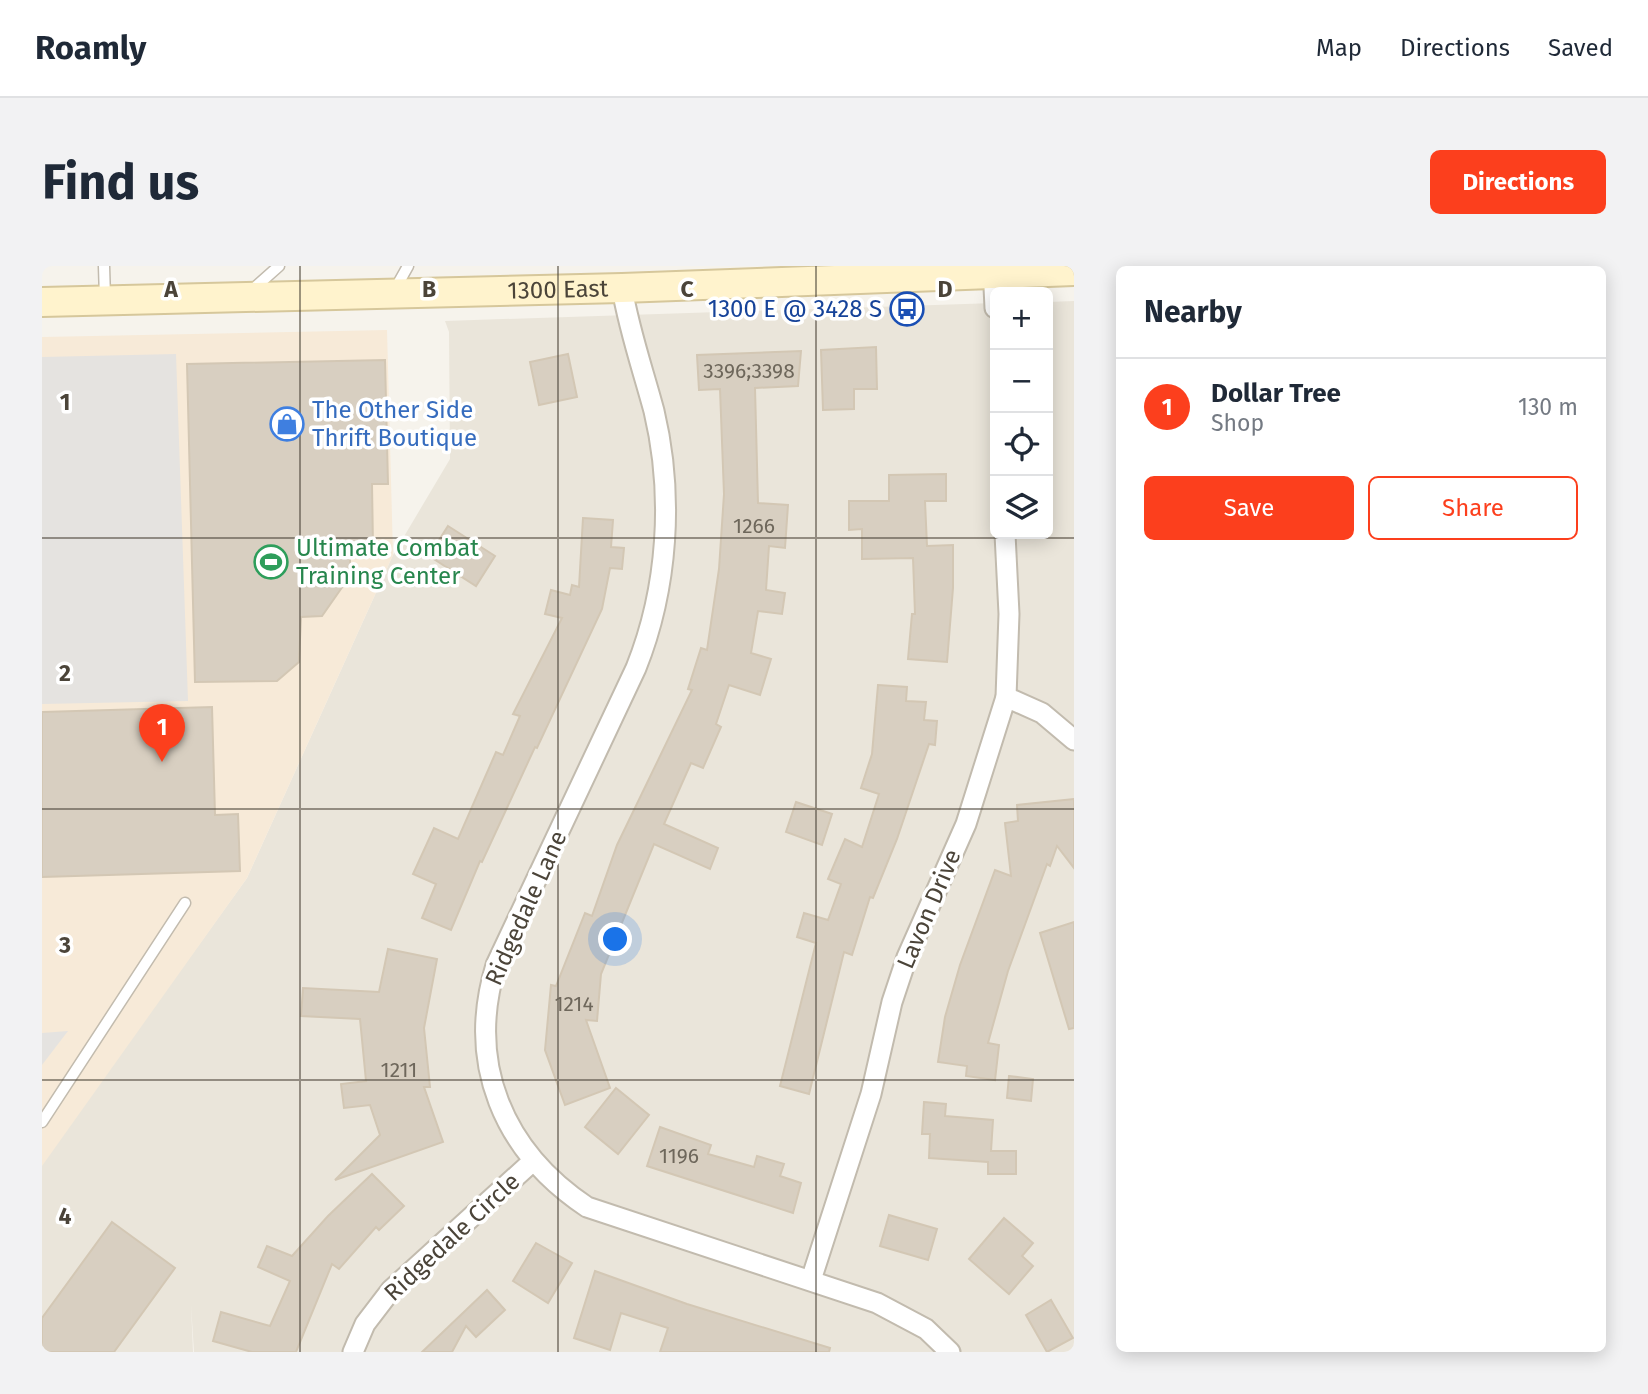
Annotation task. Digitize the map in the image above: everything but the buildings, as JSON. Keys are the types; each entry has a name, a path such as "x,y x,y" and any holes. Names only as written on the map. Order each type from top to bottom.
{"main road":[{"name":"1300 East","path":"42,302 394,291 622,288 993,270 1074,271"}],"street":[{"name":"Ridgedale Lane","path":"622,288 662,453 665,497 663,568 648,638 636,668 496,965 489,988 484,1033 491,1078 509,1126 534,1161 552,1181 587,1207 811,1280 904,1315 926,1329 950,1352"},
{"name":"Lavon Drive","path":"811,1280 870,1094 892,1002 907,957 966,824 1006,697 1009,614 1005,539"},
{"path":"1006,697 1042,713 1074,740"},
{"name":"Ridgedale Circle","path":"353,1352 365,1324 391,1290 534,1161"}],"lane":[{"path":"104,266 105,299"},
{"path":"247,295 279,266"},
{"path":"394,291 408,266"},
{"path":"42,1122 185,903"}],"shaded area":[{"path":"1074,301 1074,1352 194,1352 191,1305 193,1352 42,1352 42,1163 247,878 393,555 450,459 449,332 445,321 990,303 990,539 1053,539 1053,302"},
{"path":"387,330 393,555 247,878 42,1166 42,337"},
{"path":"176,354 188,701 42,704 42,357"},
{"path":"68,1031 42,1065 42,1033"}],"place":[{"name":"1300 E @ 3428 S","path":"907,309"},
{"name":"The Other Side Thrift Boutique","path":"287,424"},
{"name":"Ultimate Combat Training Center","path":"271,562"},
{"name":"Dollar Tree","path":"162,762"}]}
